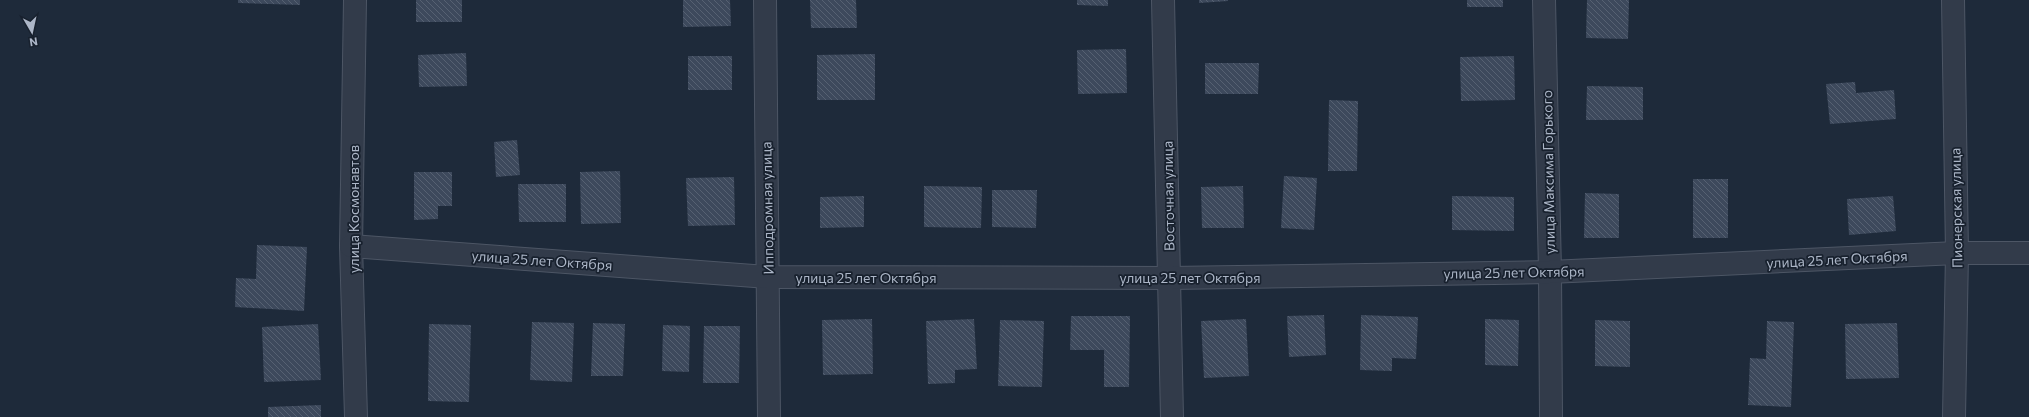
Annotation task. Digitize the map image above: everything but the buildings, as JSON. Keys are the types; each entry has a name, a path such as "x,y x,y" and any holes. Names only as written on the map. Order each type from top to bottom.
{"street":[{"name":"улица Космонавтов","path":"355,0 351,246 356,417"},
{"name":"Ипподромная улица","path":"765,0 769,417"},
{"name":"Восточная улица","path":"1163,0 1172,417"},
{"name":"улица Максима Горького","path":"1544,0 1550,272 1551,417"},
{"name":"Пионерская улица","path":"1953,0 1957,253 1954,417"},
{"name":"улица 25 лет Октября","path":"351,246 768,277 1170,278 1550,272 1957,253 2029,253"}]}
